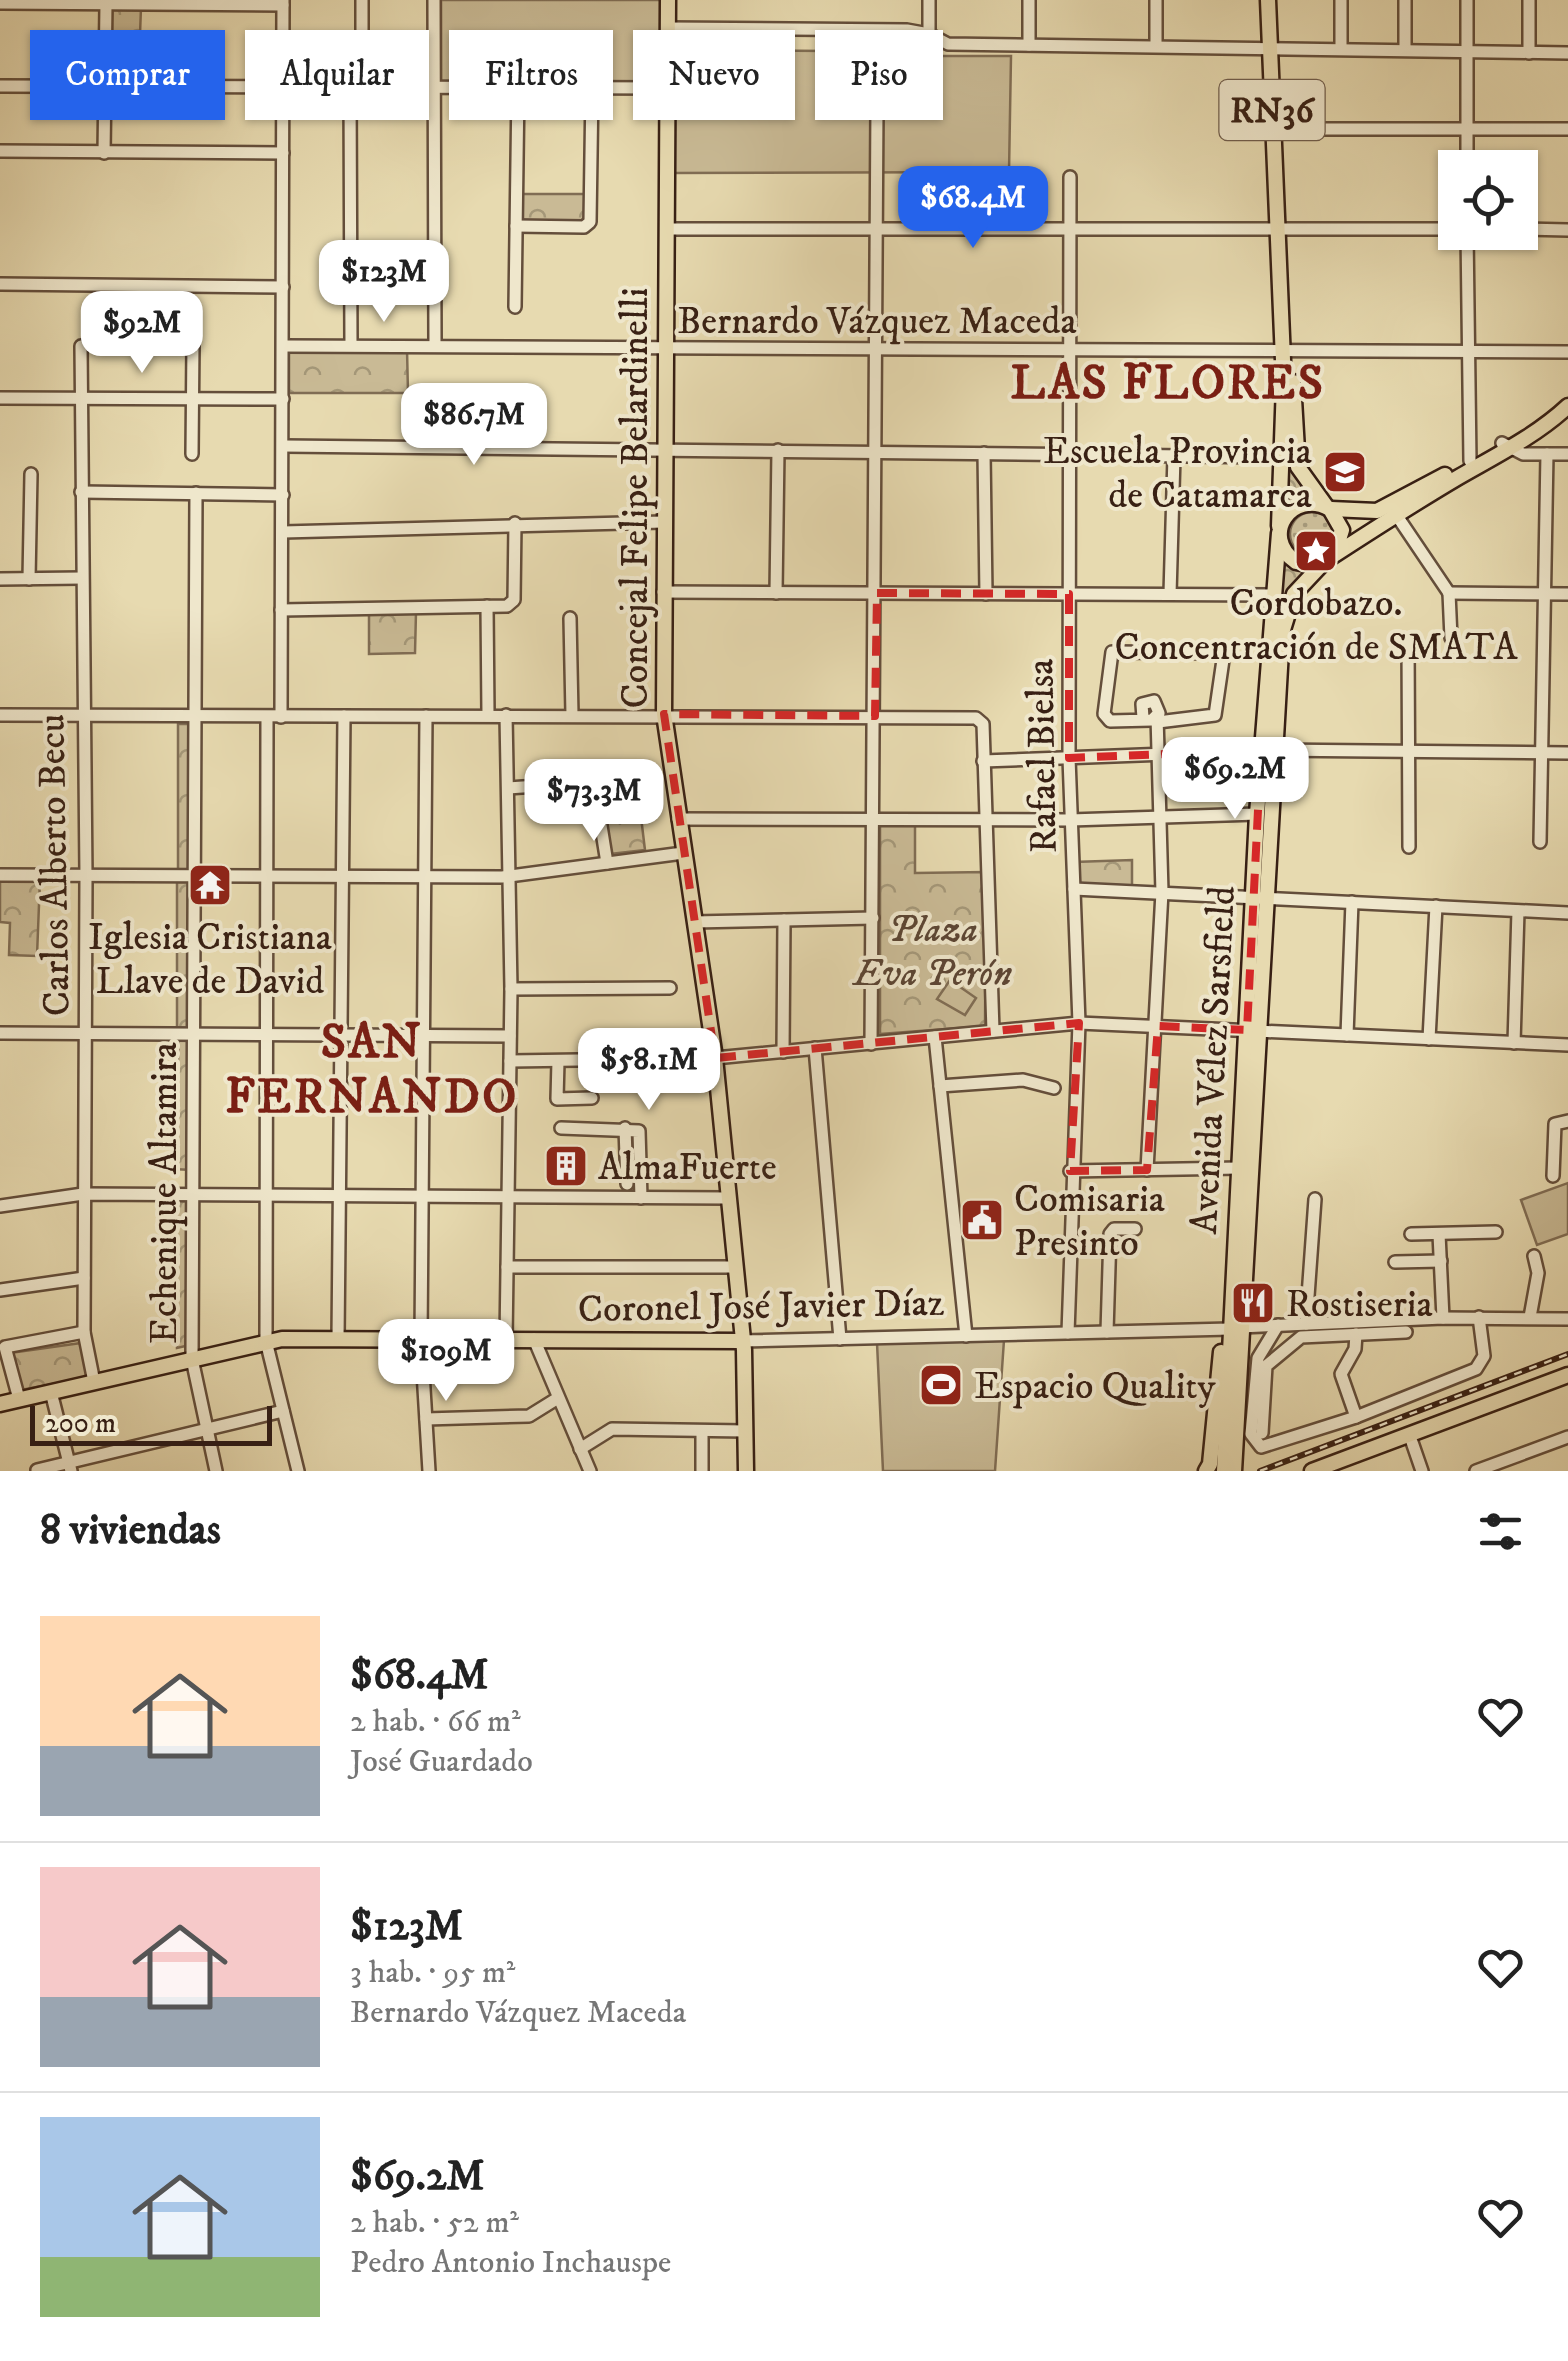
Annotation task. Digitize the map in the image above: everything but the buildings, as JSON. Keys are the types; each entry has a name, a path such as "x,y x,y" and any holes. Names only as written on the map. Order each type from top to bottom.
{"main road":[{"name":"Concejal Felipe Belardinelli","path":"668,0 668,28"},
{"name":"Avenida Vélez Sarsfield","path":"1268,0 1282,129 1281,229"},
{"name":"Avenida Vélez Sarsfield","path":"1276,0 1274,48 1281,229 1295,456 1302,476 1328,508"},
{"name":"Concejal Felipe Belardinelli","path":"667,120 664,714 715,1058 742,1341 746,1471"},
{"name":"Avenida Vélez Sarsfield","path":"1229,1470 1287,349"},
{"path":"1394,512 1470,460 1504,446 1568,396"},
{"path":"1330,558 1311,565 1296,562 1285,552 1279,530 1295,506 1314,502 1328,508 1394,512 1568,406"},
{"name":"RN36","path":"1328,508 1342,530 1330,558"},
{"name":"Avenida Vélez Sarsfield","path":"1258,896 1257,814 1286,611 1304,581 1394,512"},
{"name":"Avenida Vélez Sarsfield","path":"1236,1328 1239,1168 1252,1030"},
{"path":"1206,1471 1210,1464 1222,1340 1236,1328"},
{"name":"Coronel José Javier Díaz","path":"0,1404 266,1341 742,1341"},
{"path":"1334,1469 1568,1375"},
{"path":"1312,1471 1334,1469 1568,1384"}],"street":[{"path":"360,30 362,0"},
{"path":"434,0 435,346"},
{"path":"929,0 930,30"},
{"path":"1029,0 1029,45"},
{"path":"1156,0 1156,46"},
{"path":"1341,0 1341,49"},
{"path":"1405,0 1405,49"},
{"path":"1467,0 1467,150"},
{"path":"1529,0 1529,53"},
{"path":"0,3 283,2 283,30"},
{"path":"106,4 106,30"},
{"path":"668,28 815,31"},
{"path":"943,41 1568,53"},
{"path":"0,86 30,86"},
{"path":"432,87 449,87"},
{"path":"104,120 104,152"},
{"path":"281,717 283,120"},
{"path":"351,346 355,120"},
{"path":"515,307 518,120"},
{"path":"516,226 588,225 591,120"},
{"path":"871,1044 878,452 877,120"},
{"path":"1282,129 1568,130"},
{"path":"0,152 283,153"},
{"name":"Rafael Bielsa","path":"1068,1333 1070,1171 1079,1024 1070,820 1070,177"},
{"path":"667,229 1438,229"},
{"path":"1538,229 1568,230"},
{"path":"1468,250 1470,460"},
{"path":"0,284 284,287"},
{"path":"192,454 193,342"},
{"name":"Carlos Alberto Becu","path":"81,346 86,876 84,1332 94,1382"},
{"name":"Bernardo Vázquez Maceda","path":"284,346 1568,352"},
{"path":"0,398 284,399"},
{"path":"284,446 1281,457"},
{"path":"1504,446 1568,454"},
{"path":"776,593 778,450"},
{"path":"984,453 986,594"},
{"path":"1540,842 1547,454"},
{"path":"1170,594 1174,456"},
{"path":"29,579 31,474"},
{"path":"81,492 283,495"},
{"name":"Echenique Altamira","path":"196,493 192,1359 216,1471"},
{"path":"1394,512 1450,593 1451,638"},
{"path":"283,532 663,522"},
{"path":"282,610 507,606 514,600 515,523"},
{"path":"0,579 82,578"},
{"path":"664,592 1272,595"},
{"path":"1450,593 1568,594"},
{"path":"487,606 488,715"},
{"path":"570,618 572,715"},
{"path":"1408,640 1408,847"},
{"path":"1112,652 1224,653 1215,716 1158,719 1106,719 1112,652"},
{"path":"0,715 664,714 976,718 983,724 993,1032"},
{"path":"506,715 511,989 506,1340"},
{"path":"338,1338 344,716"},
{"path":"426,716 421,1340 429,1471"},
{"path":"267,717 266,1341 298,1471"},
{"path":"1147,1170 1158,1026 1162,892 1158,719"},
{"path":"984,761 1266,750 1568,753"},
{"path":"508,788 594,782 607,863"},
{"path":"678,819 1070,820 1257,814"},
{"path":"0,875 510,876 684,853"},
{"path":"1074,889 1568,913"},
{"path":"1347,1035 1352,902"},
{"path":"1429,1038 1436,906"},
{"path":"1514,1042 1518,910"},
{"path":"694,922 873,918"},
{"path":"783,1052 784,920"},
{"path":"511,989 670,988"},
{"path":"510,1061 715,1058 1079,1024 1568,1045"},
{"path":"0,1034 510,1036"},
{"path":"935,1037 966,1336"},
{"path":"815,1048 840,1339"},
{"path":"558,1061 557,1098 592,1098"},
{"path":"940,1086 1023,1080 1054,1088"},
{"path":"1553,1176 1555,1127 1564,1121"},
{"path":"561,1128 639,1131 641,1198"},
{"path":"625,1128 627,1184"},
{"path":"1070,1171 1239,1168"},
{"path":"0,1206 83,1194 727,1198"},
{"path":"1306,1324 1315,1199"},
{"path":"1107,1332 1110,1234 1114,1229 1135,1229"},
{"path":"1411,1234 1496,1232"},
{"path":"1440,1234 1443,1318"},
{"path":"1530,1317 1538,1273 1534,1256"},
{"path":"1394,1262 1440,1261"},
{"path":"507,1267 734,1268"},
{"path":"0,1290 84,1278"},
{"path":"1278,1325 1258,1358 1253,1443 1272,1447 1476,1368 1484,1356 1479,1317"},
{"name":"Coronel José Javier Díaz","path":"742,1341 1236,1328 1443,1318 1568,1318"},
{"path":"20,1399 5,1348 84,1332"},
{"path":"1262,1433 1265,1370 1296,1338 1406,1332"},
{"path":"1356,1334 1355,1349 1341,1370 1356,1416"},
{"path":"534,1340 590,1471"},
{"path":"51,1392 70,1467"},
{"path":"426,1420 529,1416 558,1398"},
{"path":"36,1470 70,1467 283,1410"},
{"path":"580,1448 612,1428 745,1430"},
{"path":"702,1431 702,1471"},
{"path":"1476,1471 1513,1465 1568,1437"},
{"path":"1412,1442 1422,1471"}],"highlighted area":[{"path":"877,593 1069,594 1069,758 1261,750 1247,1030 1158,1026 1147,1170 1070,1171 1079,1023 715,1058 664,714 875,716"}],"green space":[{"path":"441,0 661,0 661,30 633,30 633,82 613,82 613,30 449,30 449,83 441,83"},
{"path":"109,7 141,7 140,30 108,30"},
{"path":"795,51 815,51 815,120 943,120 943,56 1011,56 1009,172 671,173 671,120 795,120"},
{"path":"519,194 586,194 586,216 580,222 522,222"},
{"path":"289,349 407,349 408,393 289,393"},
{"path":"1290,417 1291,462 1308,496 1282,508"},
{"path":"1312,512 1327,519 1334,534 1327,549 1312,556 1297,549 1290,534 1297,519"},
{"path":"1280,553 1307,568 1282,606 1279,626"},
{"path":"416,612 415,653 369,654 369,613"},
{"path":"178,724 192,724 192,870 178,870"},
{"path":"637,784 645,850 610,854 600,790"},
{"name":"Plaza Eva Perón","path":"880,824 915,824 915,873 986,872 985,1026 880,1034"},
{"path":"1132,860 1132,888 1074,889 1074,862"},
{"path":"0,878 40,879 37,956 9,955 10,923 0,922"},
{"path":"177,882 192,882 192,1030 177,1030"},
{"path":"950,980 976,998 965,1015 937,999"},
{"path":"191,1036 192,1170 173,1169 179,1037"},
{"path":"1568,1183 1568,1234 1537,1245 1521,1200"},
{"path":"175,1196 191,1198 190,1345 177,1348"},
{"name":"Espacio Quality","path":"1004,1340 995,1471 883,1471 877,1343"},
{"path":"81,1343 89,1377 21,1390 10,1353"}],"railway":[{"path":"1260,1471 1568,1354"}],"place":[{"name":"Escuela Provincia de Catamarca","path":"1345,472"},
{"name":"Cordobazo. Concentración de SMATA","path":"1316,551"},
{"name":"Iglesia Cristiana Llave de David","path":"210,885"},
{"name":"AlmaFuerte","path":"566,1166"},
{"name":"Comisaria Presinto","path":"982,1220"},
{"name":"Rostiseria","path":"1253,1303"},
{"name":"Espacio Quality","path":"941,1385"}],"district":[{"name":"LAS FLORES","path":"1168,381"},
{"name":"SAN FERNANDO","path":"372,1068"}]}
